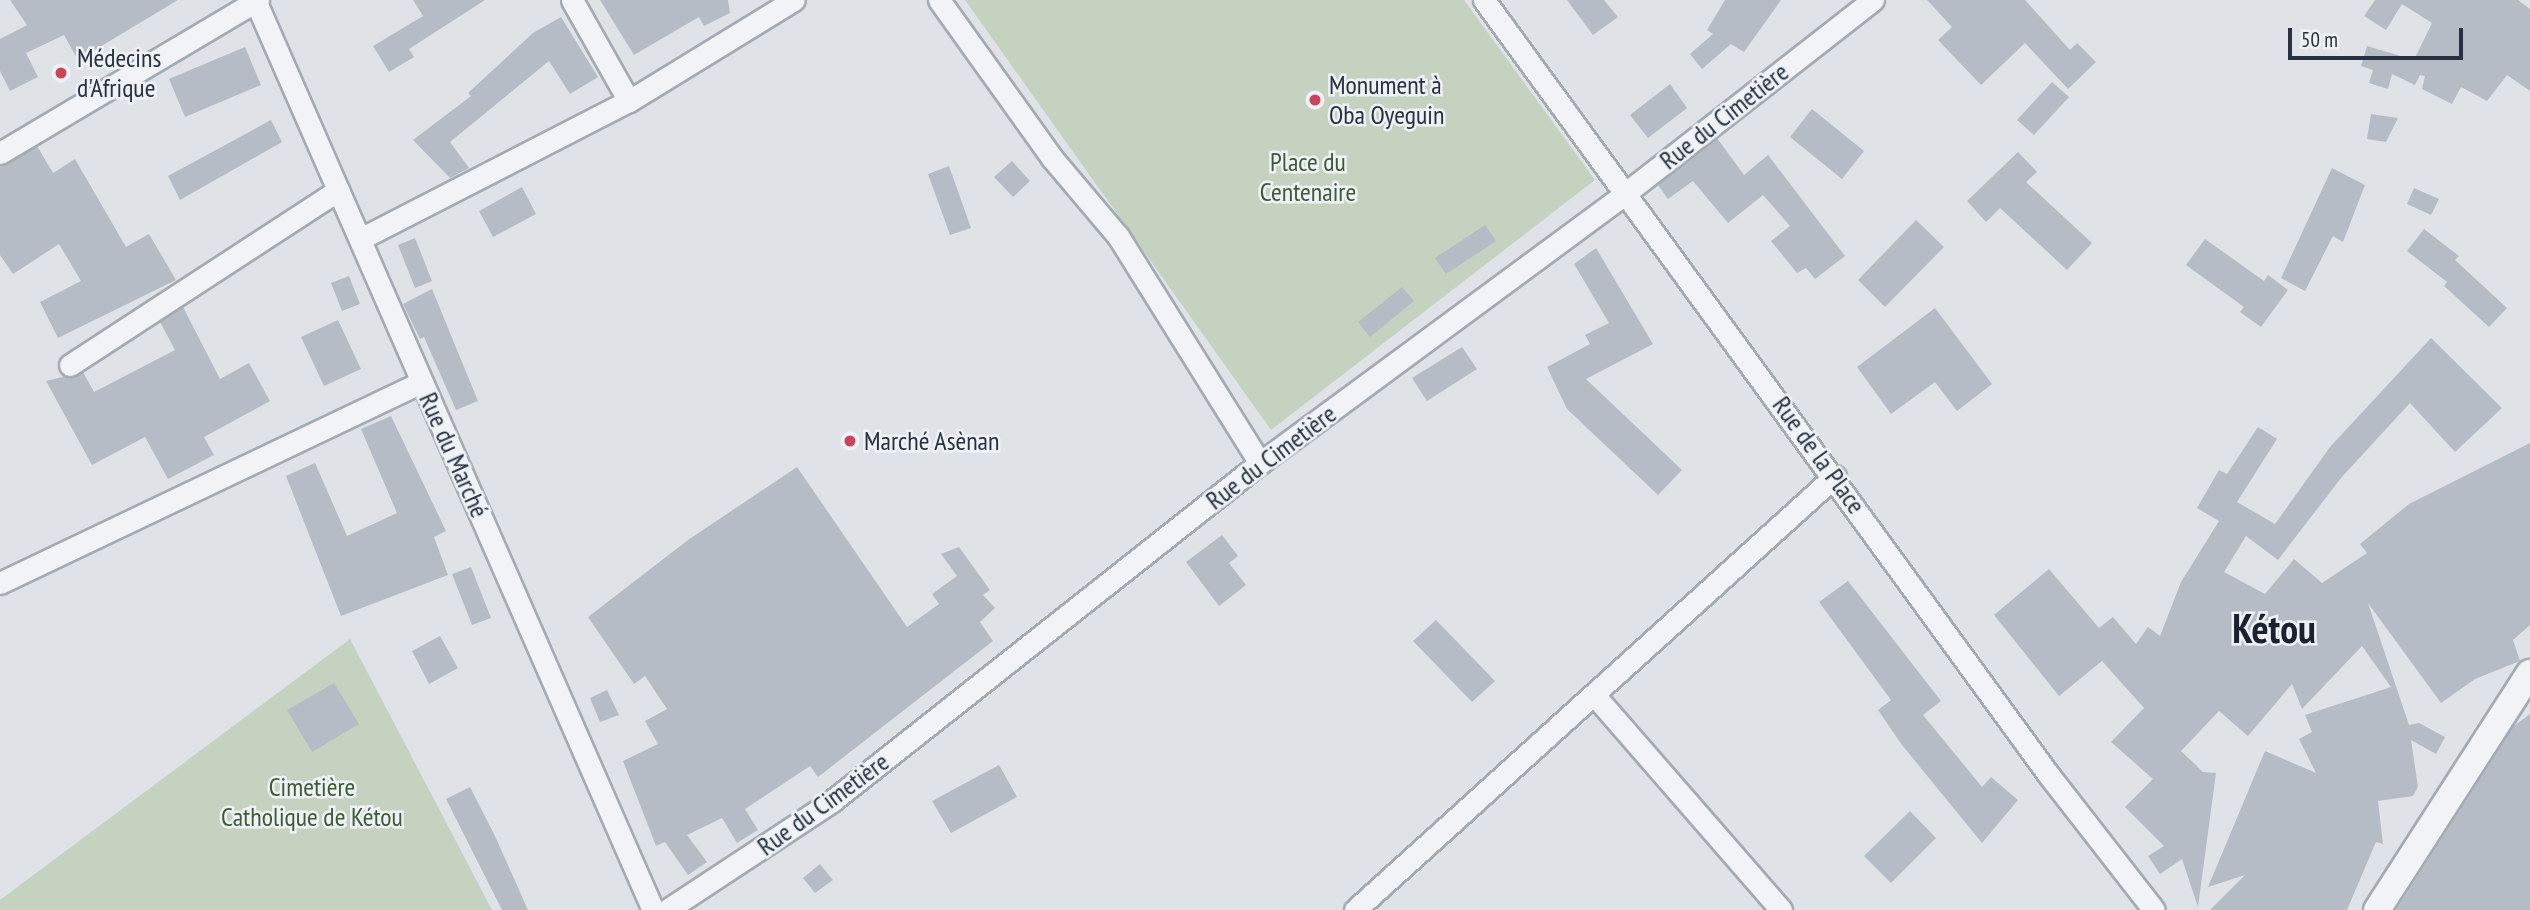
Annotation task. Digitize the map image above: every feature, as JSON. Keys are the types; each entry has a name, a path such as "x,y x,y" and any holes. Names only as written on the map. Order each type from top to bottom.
{"street":[{"path":"572,0 629,101"},
{"path":"360,239 629,101 794,0"},
{"path":"939,0 1052,158 1118,236 1260,463"},
{"name":"Rue de la Place","path":"1484,0 1835,476 2048,774 2154,910"},
{"name":"Rue du Cimetière","path":"667,910 832,801 1260,463 1627,192 1873,0"},
{"path":"0,153 256,1"},
{"name":"Rue du Marché","path":"256,1 653,910"},
{"path":"70,365 338,190"},
{"path":"0,583 421,382"},
{"path":"1355,910 1596,697 1835,476"},
{"path":"2376,910 2530,673"},
{"path":"1596,697 1781,910"}],"green space":[{"name":"Place du Centenaire","path":"965,0 1464,0 1595,180 1271,430"},
{"name":"Cimetière Catholique de Kétou","path":"350,639 492,910 0,910 0,900"}],"building":[{"path":"10,0 178,0 78,60 64,35 26,53 38,77 10,91 0,71 0,39 27,25"},
{"path":"413,0 485,0 409,49 414,57 389,72 373,46 423,16"},
{"path":"600,0 728,0 730,13 704,26 699,17 634,55"},
{"path":"1567,0 1604,0 1618,17 1593,35"},
{"path":"1725,0 1781,0 1744,52 1731,44 1702,69 1690,54 1713,34 1707,30"},
{"path":"1927,0 2025,0 2070,50 2077,43 2096,62 2068,89 2025,43 1981,85 1938,40 1952,27"},
{"path":"2375,0 2518,0 2530,9 2530,91 2507,75 2487,101 2461,87 2452,104 2422,89 2425,76 2420,75 2415,85 2392,74 2388,89 2369,83 2373,70 2361,66 2367,46 2414,60 2432,23 2402,4 2386,30 2364,16"},
{"path":"561,17 598,77 570,94 549,61 450,142 469,168 450,178 413,140 471,96 468,93 533,33"},
{"path":"245,47 261,85 185,117 169,79"},
{"path":"2052,82 2069,97 2034,135 2017,120"},
{"path":"1670,84 1687,108 1648,138 1630,115"},
{"path":"1812,109 1864,151 1842,179 1790,137"},
{"path":"2371,114 2398,118 2386,142 2367,139"},
{"path":"271,120 282,142 180,200 168,176"},
{"path":"1717,138 1744,175 1768,155 1845,256 1815,279 1806,268 1797,273 1771,241 1790,226 1763,195 1728,223 1693,181 1668,199 1658,185"},
{"path":"37,146 53,173 75,159 126,247 149,234 176,280 58,338 40,302 81,281 59,244 13,274 0,255 0,167"},
{"path":"2018,152 2037,172 2026,182 2092,243 2067,270 2000,208 1986,222 1967,201"},
{"path":"1012,161 1030,181 1013,197 994,177"},
{"path":"949,166 971,228 950,235 928,174"},
{"path":"2332,168 2365,185 2343,242 2333,236 2305,291 2281,278"},
{"path":"522,187 536,214 493,237 479,211"},
{"path":"2414,188 2439,199 2431,215 2407,204"},
{"path":"1916,220 1944,247 1885,307 1858,280"},
{"path":"1485,225 1496,241 1446,274 1435,258"},
{"path":"2424,229 2459,256 2455,260 2507,308 2489,327 2444,286 2447,282 2407,251"},
{"path":"415,238 432,281 415,288 398,245"},
{"path":"2205,239 2264,281 2268,275 2288,290 2261,327 2240,312 2244,307 2186,265"},
{"path":"1596,248 1653,344 1586,379 1682,470 1658,495 1567,409 1547,367 1590,344 1585,335 1609,323 1574,264"},
{"path":"349,276 360,304 342,311 331,283"},
{"path":"1402,287 1414,301 1370,337 1358,322"},
{"path":"432,289 478,401 456,410 424,337 420,339 403,304"},
{"path":"183,307 220,379 249,363 270,401 204,437 214,455 168,479 145,437 92,465 46,381 83,372 94,392 175,350 160,322"},
{"path":"1935,308 1992,384 1957,411 1935,382 1891,414 1857,367"},
{"path":"338,320 361,369 324,386 301,337"},
{"path":"2431,338 2502,408 2455,452 2410,403 2341,478 2278,560 2246,536 2224,572 2265,594 2294,559 2322,583 2367,553 2360,544 2409,504 2530,443 2530,625 2513,640 2520,661 2475,679 2441,703 2368,603 2409,725 2419,723 2445,737 2436,754 2411,740 2418,787 2413,796 2378,801 2383,844 2376,842 2347,910 2210,910 2245,875 2208,887 2265,751 2316,773 2299,739 2312,732 2305,715 2391,687 2362,646 2302,709 2292,684 2248,736 2219,711 2181,751 2203,772 2216,773 2198,907 2182,859 2160,874 2148,856 2164,846 2125,807 2153,779 2111,742 2144,708 2102,661 2059,696 1994,615 2049,569 2099,628 2113,617 2136,644 2148,627 2160,636 2181,582 2219,521 2197,508 2219,470 2227,474 2258,427 2277,439 2237,502 2275,524 2330,447"},
{"path":"1462,347 1477,369 1427,401 1412,378"},
{"path":"391,416 446,531 434,537 448,575 341,616 286,476 315,463 347,536 397,513 361,429"},
{"path":"797,467 907,627 939,604 932,594 957,576 941,554 959,547 990,590 983,595 995,608 980,622 993,641 818,777 810,766 745,809 758,830 737,843 722,818 687,835 707,862 688,875 665,842 656,846 623,761 658,744 645,721 667,709 645,676 634,684 588,617 688,540"},
{"path":"1222,535 1238,556 1229,563 1246,585 1219,606 1186,562"},
{"path":"471,567 491,618 472,625 452,574"},
{"path":"1848,581 1941,701 1923,715 1982,787 1991,777 2018,800 1982,843 1902,745 1878,710 1891,700 1819,602"},
{"path":"1436,620 1495,681 1472,702 1413,641"},
{"path":"440,636 458,668 429,684 412,651"},
{"path":"334,683 359,724 312,752 287,710"},
{"path":"607,690 619,715 600,722 590,698"},
{"path":"2530,714 2530,910 2396,910 2514,726"},
{"path":"999,765 1017,797 951,833 932,801"},
{"path":"470,787 528,910 502,910 446,799"},
{"path":"1910,811 1936,838 1891,883 1864,856"},
{"path":"820,864 833,880 815,893 803,878"}],"place":[{"name":"Médecins d'Afrique","path":"61,73"},
{"name":"Monument à Oba Oyeguin","path":"1315,100"},
{"name":"Marché Asènan","path":"850,441"}],"district":[{"name":"Kétou","path":"2274,628"}]}
